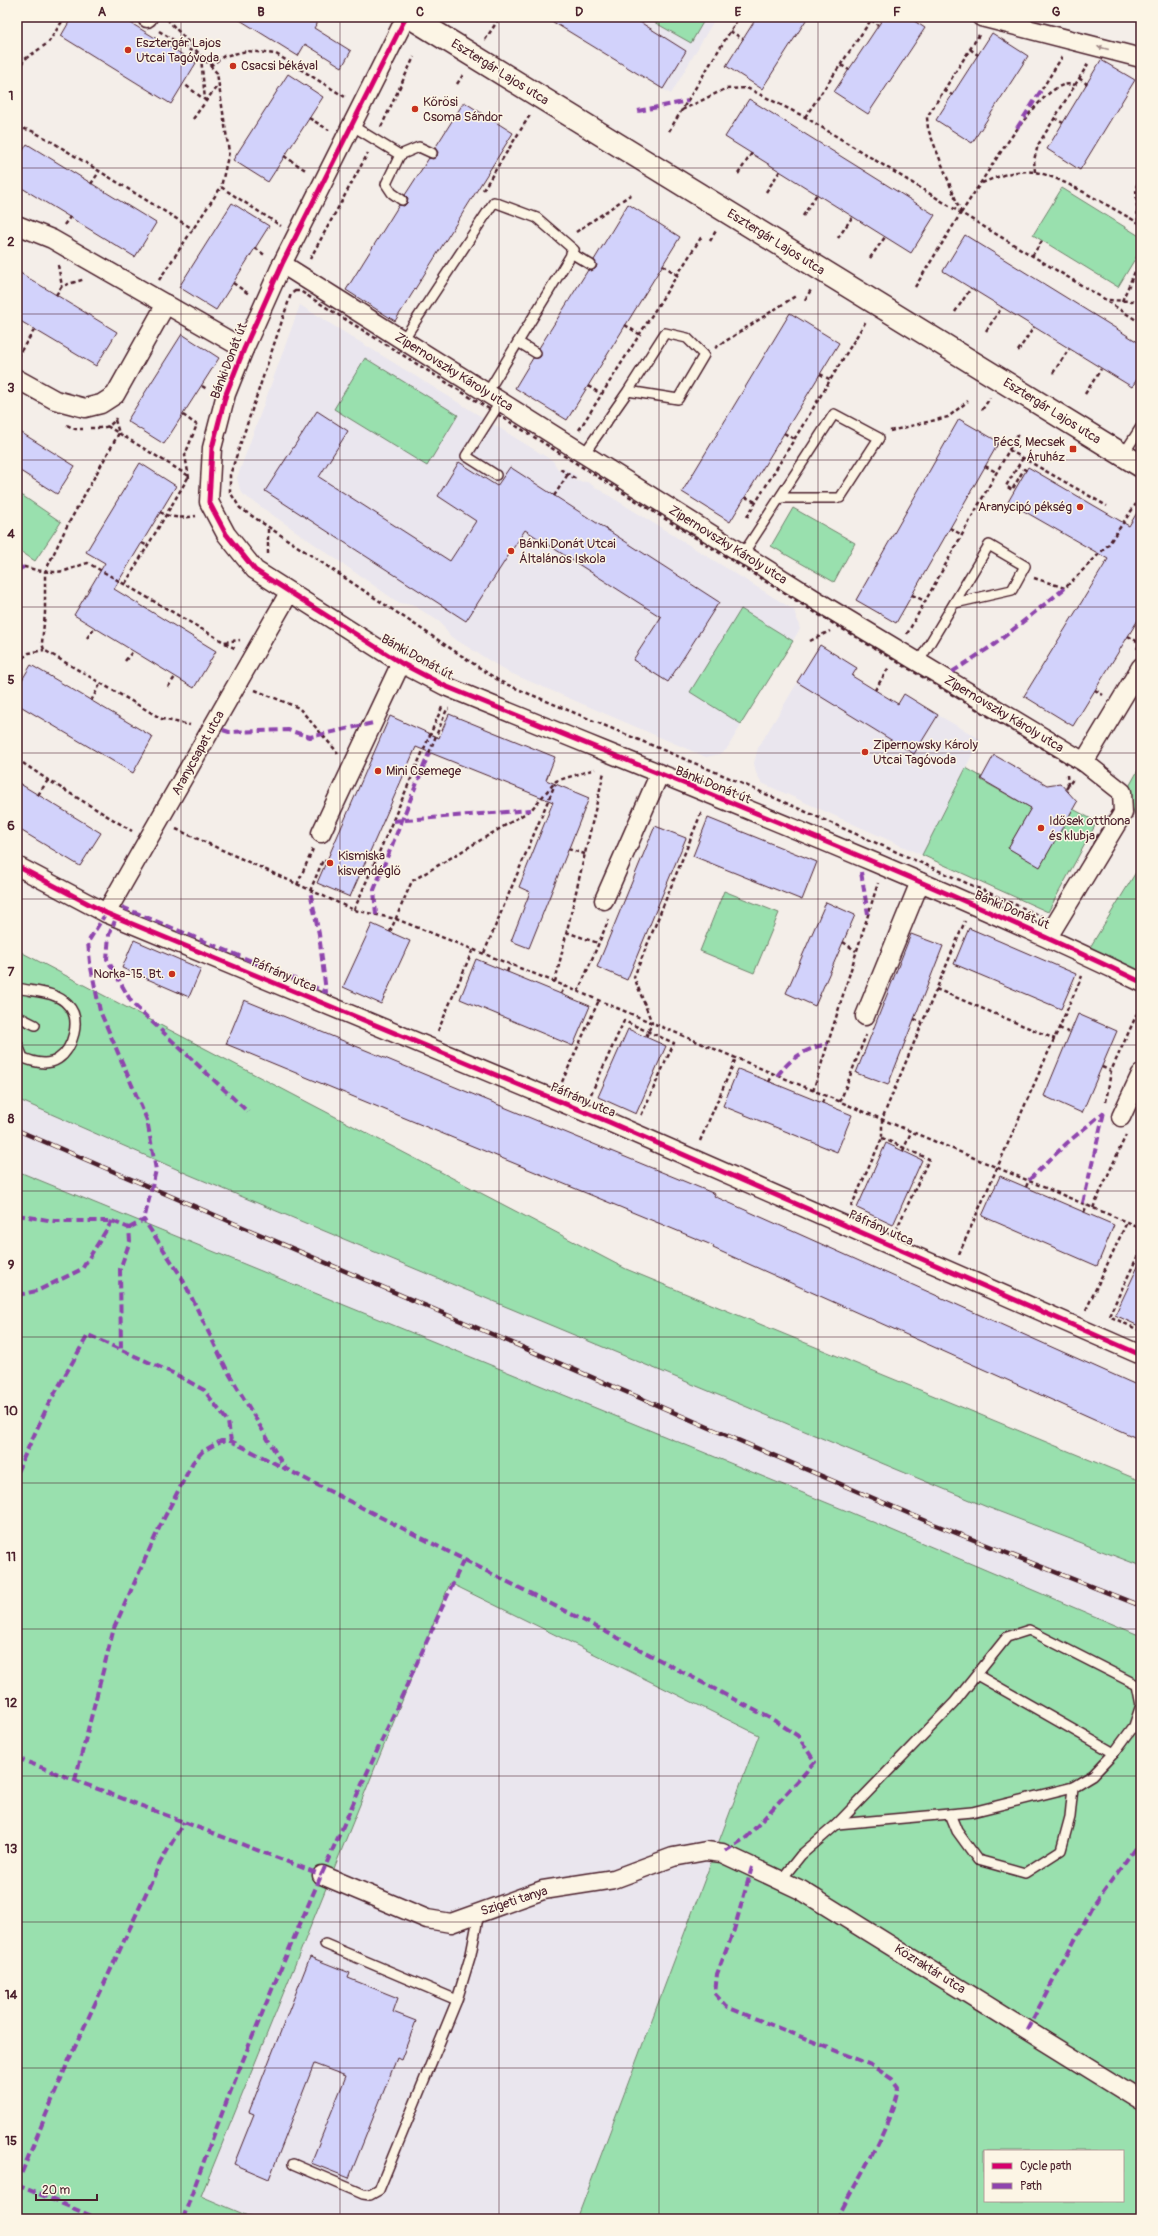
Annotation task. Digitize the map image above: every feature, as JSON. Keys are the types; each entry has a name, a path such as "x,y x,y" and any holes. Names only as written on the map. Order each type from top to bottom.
{"street":[{"name":"Bánki Donát út","path":"406,17 282,264 244,349 226,394 212,448 209,502 226,534 255,570 400,664 608,760 659,775 920,882 1048,937 1141,982"},
{"name":"Esztergár Lajos utca","path":"410,17 1141,466"},
{"path":"985,18 1141,58"},
{"name":"Bánki Donát út","path":"17,225 52,239 244,349"},
{"name":"Zipernovszky Károly utca","path":"282,264 403,340 494,402 586,451 743,554 918,663 1084,762 1122,792 1123,813 1048,937"},
{"path":"18,388 85,408 101,404 115,395 166,304"},
{"name":"Aranycsapat utca","path":"106,913 149,841 289,593"},
{"path":"1084,762 1137,661"},
{"path":"321,833 400,664"},
{"path":"604,900 659,775"},
{"name":"Páfrány utca","path":"17,866 106,913 609,1122 1141,1355"},
{"path":"867,1022 920,882"},
{"path":"1124,1125 1141,1074"},
{"name":"Közraktár utca","path":"712,1851 722,1853 801,1890 1141,2101"},
{"name":"Szigeti tanya","path":"322,1875 427,1919 451,1923 543,1890 614,1879 673,1857 712,1851"}],"lane":[{"path":"351,125 400,155"},
{"path":"402,200 392,194 386,184 400,155 419,147 432,153"},
{"path":"403,340 494,202 537,218 574,250 518,342 494,402 466,456 496,475"},
{"path":"572,254 591,265"},
{"path":"586,451 628,391 665,333 687,338 704,355 678,399 628,391"},
{"path":"518,342 536,353"},
{"path":"743,554 834,414 879,438 840,498 780,498"},
{"path":"1123,455 1141,427"},
{"path":"918,663 989,545 1025,566 1012,590 955,603"},
{"path":"17,988 54,995 69,1005 75,1017 74,1034 68,1048 57,1060 42,1064 20,1057 17,1043"},
{"path":"17,1016 35,1025"},
{"path":"781,1880 801,1855 837,1824 915,1745 977,1675 1007,1637 1029,1630 1137,1684 1141,1705 1134,1726 1114,1752 1093,1775 1073,1787 1013,1802 950,1814 837,1824"},
{"path":"977,1675 1114,1752"},
{"path":"950,1814 956,1831 978,1860 1025,1873 1061,1850 1070,1817 1073,1787"},
{"path":"292,2164 363,2194 370,2195 378,2190 457,2000 472,1954 479,1913"},
{"path":"325,1944 457,2000"}],"path":[{"path":"17,70 25,59 48,43 65,17"},
{"path":"154,287 221,187 229,152 217,74 165,17"},
{"path":"669,131 739,17"},
{"path":"805,117 872,18 878,25"},
{"path":"961,213 928,129 927,117 970,49 985,18"},
{"path":"151,22 201,56"},
{"path":"730,31 743,39"},
{"path":"1042,89 1073,40"},
{"path":"1035,172 1034,160 1038,145 1099,47"},
{"path":"970,49 978,55"},
{"path":"210,66 224,56 247,51 276,54 351,102"},
{"path":"201,56 205,100"},
{"path":"310,262 310,255 375,140 414,57"},
{"path":"841,65 849,70"},
{"path":"1079,78 1087,84"},
{"path":"184,84 205,100"},
{"path":"915,287 1016,128 1050,92 1064,84 1075,84"},
{"path":"192,119 205,100 218,86"},
{"path":"682,110 725,89 747,88 805,117 1106,300 1141,323"},
{"path":"944,90 952,95"},
{"path":"309,118 333,132"},
{"path":"1054,118 1062,123"},
{"path":"17,127 32,131 49,140 193,229"},
{"path":"738,174 752,153"},
{"path":"284,156 309,173 313,166"},
{"path":"492,167 496,169"},
{"path":"766,192 780,171"},
{"path":"91,184 99,172"},
{"path":"981,183 1005,173 1035,172 1076,189 1140,223"},
{"path":"1140,223 1136,188 1141,173"},
{"path":"221,187 288,230"},
{"path":"1072,194 1076,189"},
{"path":"563,240 634,193"},
{"path":"803,216 817,194"},
{"path":"838,238 853,216"},
{"path":"64,224 70,217"},
{"path":"586,451 573,438 702,236"},
{"path":"870,258 885,237"},
{"path":"1032,256 1042,241"},
{"path":"1122,301 1141,258"},
{"path":"62,265 57,261 62,286"},
{"path":"662,265 677,275"},
{"path":"80,276 93,281"},
{"path":"56,295 62,286 85,279"},
{"path":"233,283 256,298"},
{"path":"955,312 971,288"},
{"path":"295,291 300,291 494,402 838,627 1110,789 1117,802 1050,920 724,776 501,682 240,508 230,492 230,475 291,294 295,291"},
{"path":"704,355 797,295"},
{"path":"1106,300 1132,301 1141,296"},
{"path":"745,520 831,380 876,303"},
{"path":"986,331 1002,307"},
{"path":"625,325 639,334"},
{"path":"1018,351 1034,327"},
{"path":"17,356 35,329"},
{"path":"1053,373 1069,349"},
{"path":"1085,394 1101,368"},
{"path":"820,374 831,380"},
{"path":"588,386 601,394"},
{"path":"17,412 21,404 18,388"},
{"path":"872,435 948,417 968,401"},
{"path":"21,404 28,408"},
{"path":"64,423 75,429 103,428 115,420 119,413"},
{"path":"183,415 197,425"},
{"path":"190,481 185,455 200,419"},
{"path":"44,650 42,643 45,613 45,572 66,528 119,433 115,420"},
{"path":"108,426 189,476"},
{"path":"907,635 1018,432"},
{"path":"784,433 794,439"},
{"path":"1009,450 1107,506"},
{"path":"1023,458 1006,486 1012,490 1024,470 1027,471"},
{"path":"986,466 996,472"},
{"path":"560,469 576,479"},
{"path":"554,496 568,474"},
{"path":"126,584 189,476"},
{"path":"745,497 756,502"},
{"path":"1021,573 1065,588 1108,545 1136,504"},
{"path":"160,512 166,516 182,519 201,516"},
{"path":"950,528 962,535"},
{"path":"142,543 148,546"},
{"path":"17,565 45,572 65,571 79,565 88,564 126,584 224,642 246,640"},
{"path":"912,595 925,601"},
{"path":"87,638 94,627"},
{"path":"810,641 838,627"},
{"path":"1128,636 1140,642 1137,661"},
{"path":"17,662 29,653 44,650 162,719 190,725"},
{"path":"126,661 133,651"},
{"path":"875,690 893,660"},
{"path":"168,686 175,676"},
{"path":"238,681 247,687 299,708 351,768"},
{"path":"91,701 102,683"},
{"path":"354,910 446,698"},
{"path":"429,753 447,709 453,711"},
{"path":"17,759 48,780 149,841"},
{"path":"390,932 412,881 531,810 556,781 608,760"},
{"path":"555,982 608,760"},
{"path":"1066,789 1074,777"},
{"path":"38,795 48,780"},
{"path":"484,953 556,781"},
{"path":"646,1037 652,1023 634,977 704,807"},
{"path":"169,826 354,910 396,919 484,953 1141,1228"},
{"path":"297,885 321,833"},
{"path":"534,835 539,837"},
{"path":"568,849 585,854"},
{"path":"310,891 323,860 326,861"},
{"path":"813,1091 883,867"},
{"path":"656,909 661,911"},
{"path":"843,1224 882,1138 882,1119 967,915"},
{"path":"578,992 609,917"},
{"path":"566,932 598,943"},
{"path":"843,942 856,950"},
{"path":"435,1038 473,949"},
{"path":"507,972 510,964"},
{"path":"951,1271 1083,973"},
{"path":"561,994 565,986"},
{"path":"936,989 1055,1039"},
{"path":"558,1089 599,1000"},
{"path":"1105,1105 1111,1071 1141,1005"},
{"path":"914,1019 922,1022"},
{"path":"597,1099 590,1096 624,1021 674,1043 640,1118 634,1116"},
{"path":"840,1102 867,1022"},
{"path":"1059,1028 1070,1033"},
{"path":"697,1147 736,1058"},
{"path":"1102,1067 1111,1071"},
{"path":"769,1082 773,1074"},
{"path":"822,1103 825,1096"},
{"path":"1093,1208 1124,1125"},
{"path":"904,1150 911,1132"},
{"path":"882,1138 904,1150 929,1159 896,1232"},
{"path":"1026,1187 1029,1180"},
{"path":"1084,1212 1087,1206"},
{"path":"1083,1316 1127,1222"},
{"path":"1141,1249 1109,1316 1141,1331"}],"shaded area":[{"path":"545,17 716,17 671,94"},
{"name":"Bánki Donát Utcai Általános Iskola","path":"300,305 553,461 559,471 562,467 577,476 575,481 587,482 794,610 800,629 726,750 720,754 706,757 508,672 450,636 440,622 413,605 399,603 244,495 240,490 237,478"},
{"name":"Zipernowsky Károly Utcai Tagóvoda","path":"820,645 857,668 852,676 898,704 938,715 980,739 922,855 762,783 756,773 754,763 758,748"},
{"path":"17,1099 190,1175 987,1507 1141,1566 1141,1636 847,1511 17,1171"},
{"path":"450,1583 759,1735 577,2219 255,2219 201,2196"}],"green space":[{"path":"645,17 706,17 691,43"},
{"path":"1062,188 1141,237 1141,249 1118,287 1033,235"},
{"path":"365,358 458,415 427,466 334,409"},
{"path":"20,494 61,522 35,561 17,549 17,498"},
{"path":"793,508 855,543 834,582 771,546"},
{"path":"741,609 793,641 741,724 690,692"},
{"path":"1141,765 1141,829 1126,792"},
{"path":"966,768 982,777 981,780 1031,808 1008,848 1040,866 1073,809 1097,822 1048,912 922,855"},
{"path":"1141,864 1141,974 1089,949"},
{"path":"724,891 779,913 754,973 700,951"},
{"path":"17,950 626,1269 1141,1481 1141,1566 987,1507 190,1175 17,1099"},
{"path":"17,1171 847,1511 1141,1636 1141,2219 577,2219 759,1735 450,1583 201,2196 255,2219 17,2219"}],"building":[{"name":"Esztergár Lajos Utcai Tagóvoda","path":"72,17 121,17 196,63 171,104 61,36"},
{"path":"235,17 321,17 314,28 351,51 342,67 305,44 298,56"},
{"path":"545,17 632,17 686,51 663,89"},
{"path":"757,17 808,17 762,89 726,66"},
{"path":"884,17 908,17 925,28 868,114 834,92"},
{"path":"992,33 1028,56 972,143 936,120"},
{"path":"1101,60 1135,80 1080,170 1047,149"},
{"path":"288,74 323,97 268,182 233,160"},
{"path":"749,99 935,215 911,253 725,137"},
{"path":"464,102 513,133 395,321 346,290 399,205 404,206 407,203 408,198 405,195 429,158 433,159 437,156 438,152 435,148"},
{"path":"27,144 156,223 135,257 17,185 17,160"},
{"path":"232,203 269,226 216,310 179,287"},
{"path":"628,204 680,237 567,420 515,388 533,358 538,358 541,356 539,348 588,270 591,271 596,268 597,265 594,260"},
{"path":"965,235 1141,344 1141,373 1132,387 943,271"},
{"path":"17,271 117,332 96,366 17,319"},
{"path":"790,313 839,343 730,522 682,492"},
{"path":"182,334 219,358 164,444 127,421"},
{"name":"Bánki Donát Utcai Általános Iskola","path":"317,411 348,431 319,477 450,561 476,521 438,496 459,462 497,486 510,467 719,602 668,682 633,660 661,617 525,530 466,621 265,491"},
{"path":"959,419 999,442 896,623 856,600"},
{"path":"17,430 75,466 57,494 17,469"},
{"path":"140,463 176,486 114,589 216,651 194,688 74,615 105,563 86,552"},
{"path":"1028,467 1129,526 1141,506 1141,615 1073,726 1024,696 1108,559 1008,502"},
{"path":"820,645 857,668 852,676 898,704 904,694 938,715 914,754 797,682"},
{"path":"31,665 153,737 133,773 17,704 17,688"},
{"path":"449,714 555,757 546,780 589,798 529,948 511,941 530,892 519,887 553,802 416,747 350,897 317,883 390,716 439,738"},
{"name":"Idősek otthona és klubja","path":"994,755 1047,785 1060,783 1077,802 1040,867 1008,848 1031,808 981,779"},
{"path":"17,782 101,833 80,866 17,828"},
{"path":"708,818 817,862 802,900 693,856"},
{"path":"655,826 686,838 627,980 597,967"},
{"path":"826,902 855,915 815,1006 786,993"},
{"path":"372,924 410,941 381,1004 343,987"},
{"path":"969,928 1076,974 1061,1009 954,964"},
{"path":"911,934 943,946 888,1085 856,1073"},
{"path":"134,940 201,969 189,997 122,968"},
{"path":"476,959 590,1006 573,1046 460,999"},
{"path":"244,1000 715,1194 714,1196 1141,1387 1141,1440 713,1248 714,1246 226,1044"},
{"path":"1078,1014 1117,1031 1082,1113 1044,1096"},
{"path":"628,1029 666,1046 636,1114 598,1097"},
{"path":"738,1069 852,1115 837,1152 723,1106"},
{"path":"886,1143 922,1160 893,1225 857,1208"},
{"path":"1000,1176 1114,1225 1097,1266 982,1216"},
{"path":"1141,1260 1141,1327 1115,1315"},
{"path":"310,1957 350,1973 348,1978 398,1998 393,2012 416,2021 401,2060 397,2058 349,2178 311,2163 346,2076 314,2064 269,2179 234,2164 254,2114 249,2112"}],"railway":[{"path":"17,1130 931,1523 1141,1606"}],"marked path":[{"path":"17,27 20,17"},
{"path":"1017,128 1042,89"},
{"path":"638,111 688,101"},
{"path":"17,570 24,567"},
{"path":"952,672 995,644 1065,588"},
{"path":"223,730 229,732 288,730 310,737 373,723"},
{"path":"376,915 374,890 429,753"},
{"path":"393,821 531,810"},
{"path":"861,872 868,914"},
{"path":"122,907 326,992 319,934 310,891"},
{"path":"106,913 88,942 90,963 100,1011 147,1120 156,1170 144,1220"},
{"path":"116,918 109,935 107,959 132,1003 248,1112"},
{"path":"777,1076 793,1059 806,1051 828,1044"},
{"path":"1029,1180 1067,1143 1104,1112"},
{"path":"1083,1203 1104,1112"},
{"path":"17,1215 54,1221 112,1221 129,1228 130,1241 120,1269 121,1351"},
{"path":"129,1228 144,1220 181,1276 227,1370 286,1470"},
{"path":"17,1295 37,1291 82,1269 112,1221"},
{"path":"17,1472 48,1405 88,1335 175,1374 204,1390 228,1422 231,1441"},
{"path":"75,1780 114,1628 160,1526 193,1462 203,1451 221,1441 231,1441 622,1640 777,1722 798,1736 815,1762 747,1837 722,1853"},
{"path":"183,2219 246,2052 316,1886 464,1559"},
{"path":"17,1758 322,1875"},
{"path":"17,2184 68,2062 160,1863 184,1822"},
{"path":"1027,2030 1093,1906 1141,1840"},
{"path":"752,1867 734,1930 717,1974 715,1994 727,2007 871,2065 892,2079 898,2087 894,2103 881,2137 837,2219"},
{"path":"17,2185 99,2219"}],"cycle path":[{"path":"406,17 282,264 244,349 226,394 212,448 209,502 226,534 255,570 401,663 445,686 795,829 969,903 1141,982"},
{"path":"17,866 106,913 609,1122 1141,1355"}],"place":[{"name":"Esztergár Lajos Utcai Tagóvoda","path":"128,50"},
{"name":"Csacsi békával","path":"233,66"},
{"name":"Kőrösi Csoma Sándor","path":"415,109"},
{"name":"Pécs, Mecsek Áruház","path":"1073,449"},
{"name":"Aranycipó pékség","path":"1080,507"},
{"name":"Bánki Donát Utcai Általános Iskola","path":"511,551"},
{"name":"Zipernowsky Károly Utcai Tagóvoda","path":"865,752"},
{"name":"Mini Csemege","path":"378,771"},
{"name":"Idősek otthona és klubja","path":"1041,828"},
{"name":"Kismiska kisvendéglő","path":"330,863"},
{"name":"Norka-15. Bt.","path":"172,974"}]}
